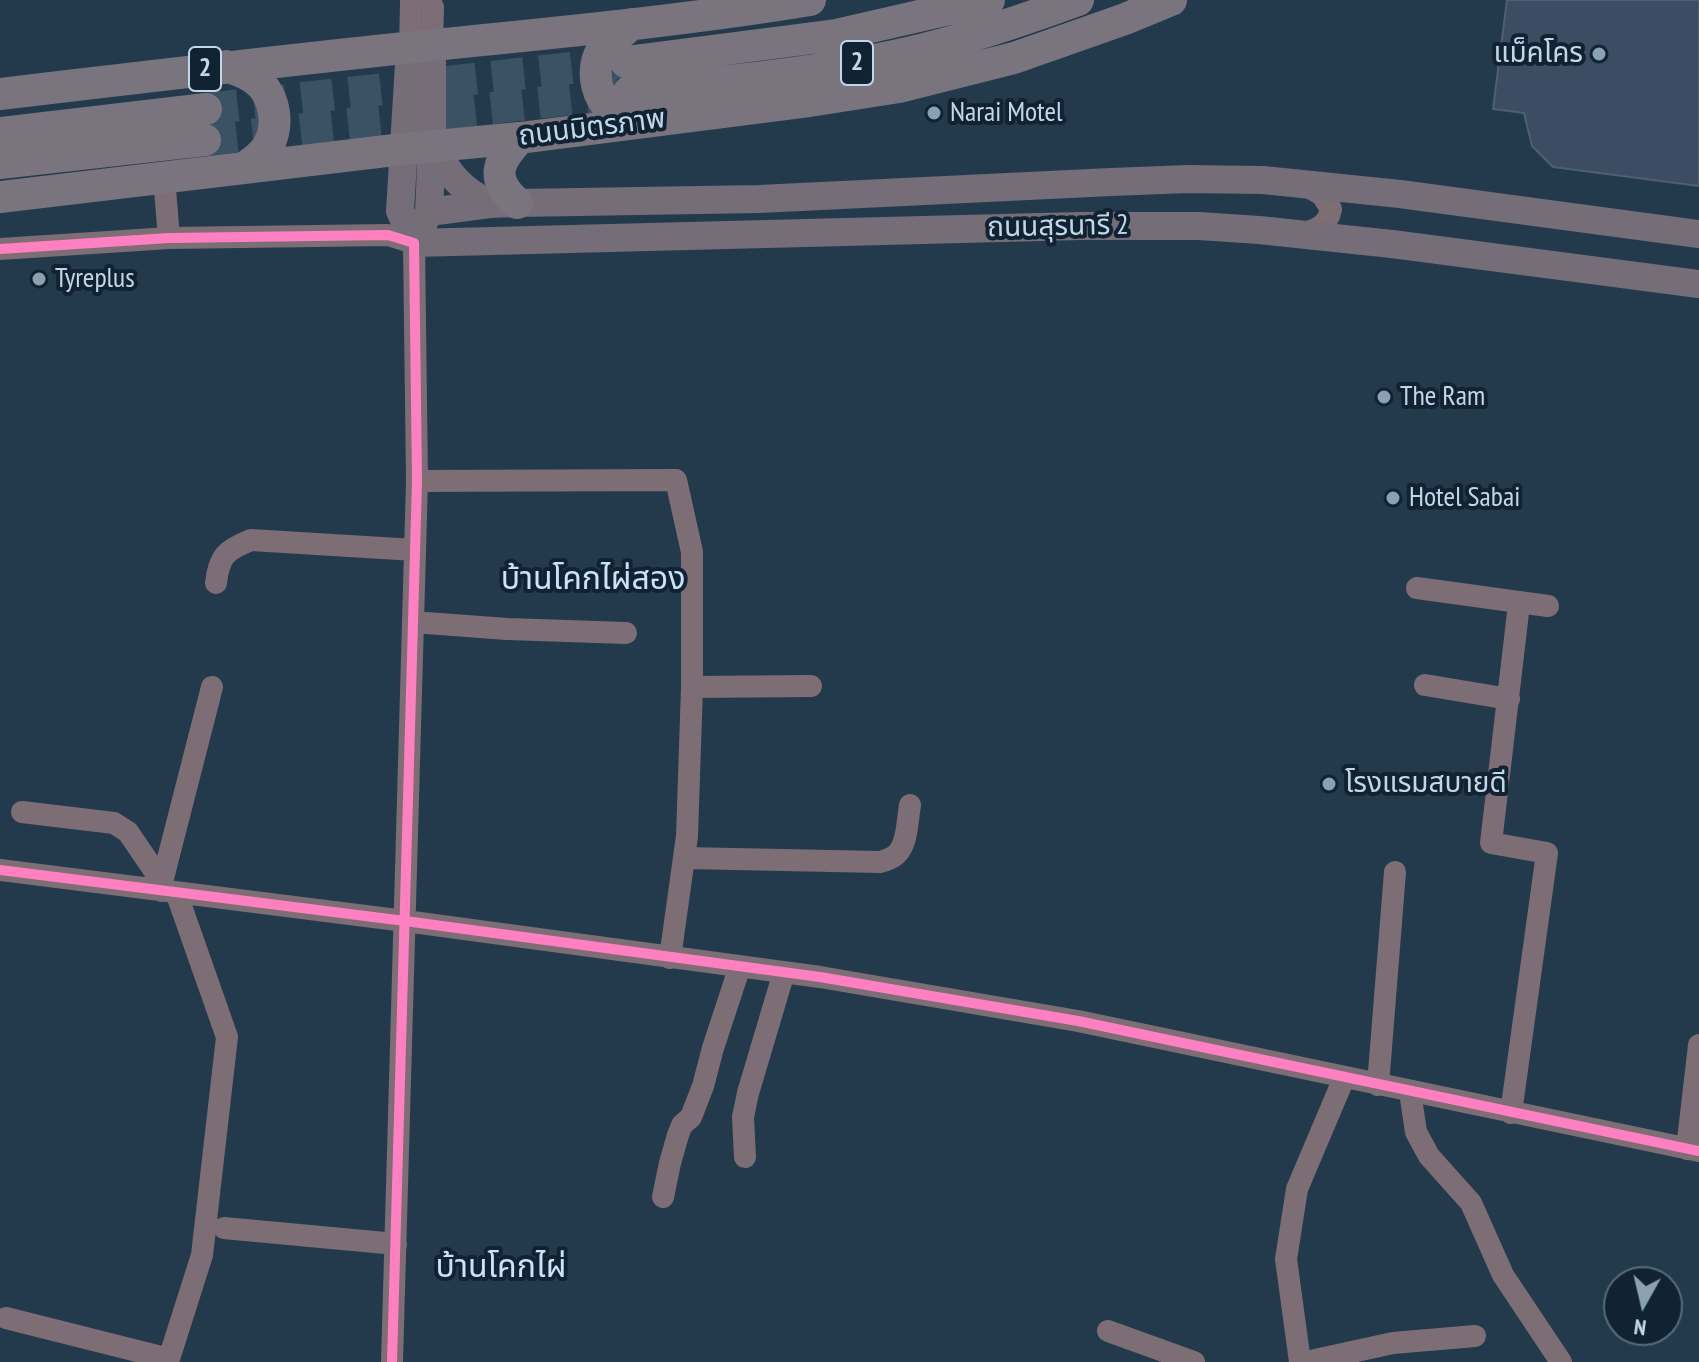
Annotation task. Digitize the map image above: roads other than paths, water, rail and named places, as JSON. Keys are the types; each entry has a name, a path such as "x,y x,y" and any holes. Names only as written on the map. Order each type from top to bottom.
{"highway":[{"name":"2","path":"0,94 226,66 632,24 810,0"},
{"name":"ถนนมิตรภาพ","path":"989,0 628,77 838,67 920,50 1004,27 1078,0"},
{"name":"ถนนมิตรภาพ","path":"0,197 520,138 899,87 1014,58 1171,0"},
{"path":"632,24 602,50 595,75 607,106 641,122"},
{"path":"226,66 258,81 265,89 273,114 273,137 264,151 246,167"},
{"name":"2","path":"0,133 206,125 0,163"},
{"path":"503,203 508,195 499,175 500,164 504,154 520,138"}],"main road":[{"path":"414,243 400,211 417,148 421,47"},
{"path":"417,148 472,194 503,203"},
{"path":"414,243 429,212 417,148"},
{"name":"ถนนสุรนารี 2","path":"429,212 503,203 759,199 1188,179 1263,180 1400,194 1699,234"},
{"name":"ถนนสุรนารี 2","path":"414,243 1080,226 1199,226 1318,219 1392,244 1699,284"}],"street":[{"path":"413,0 421,47"},
{"path":"421,47 433,7 429,0"},
{"path":"164,177 169,238"},
{"path":"1301,183 1315,190 1318,219"},
{"path":"0,249 169,238 388,235 414,243 417,481 392,1362"},
{"path":"417,481 676,480 692,552 692,687 685,858 670,958"},
{"path":"216,583 223,556 251,540 415,550"},
{"path":"1417,588 1548,606"},
{"path":"1511,1113 1547,853 1491,843 1519,604"},
{"path":"413,622 626,633"},
{"path":"1425,685 1509,699"},
{"path":"692,687 811,686"},
{"path":"167,888 212,687"},
{"path":"685,858 880,862 901,850 910,805"},
{"path":"6,1318 168,1360 202,1255 227,1037 167,888 128,832 114,823 22,812"},
{"path":"0,870 167,888 784,972 1078,1021 1693,1150 1699,1045"},
{"path":"1378,1085 1395,872"},
{"path":"663,1197 680,1130 691,1117 703,1086 740,966"},
{"path":"745,1157 743,1117 748,1093 784,972"},
{"path":"1344,1078 1297,1189 1286,1259 1303,1362 1393,1343 1475,1336"},
{"path":"1410,1092 1416,1132 1429,1156 1471,1203 1503,1275 1561,1362"},
{"path":"224,1228 396,1244"},
{"path":"1108,1331 1194,1362"}],"tunnel":[{"path":"206,109 624,62"},
{"path":"205,140 626,93"}],"place":[{"name":"แม็คโคร","path":"1599,54"},
{"name":"Narai Motel","path":"934,113"},
{"name":"Tyreplus","path":"39,279"},
{"name":"The Ram","path":"1384,397"},
{"name":"Hotel Sabai","path":"1393,498"},
{"name":"โรงแรมสบายดี","path":"1329,784"}],"district":[{"name":"บ้านโคกไผ่สอง","path":"593,580"},
{"name":"บ้านโคกไผ่","path":"501,1268"}]}
